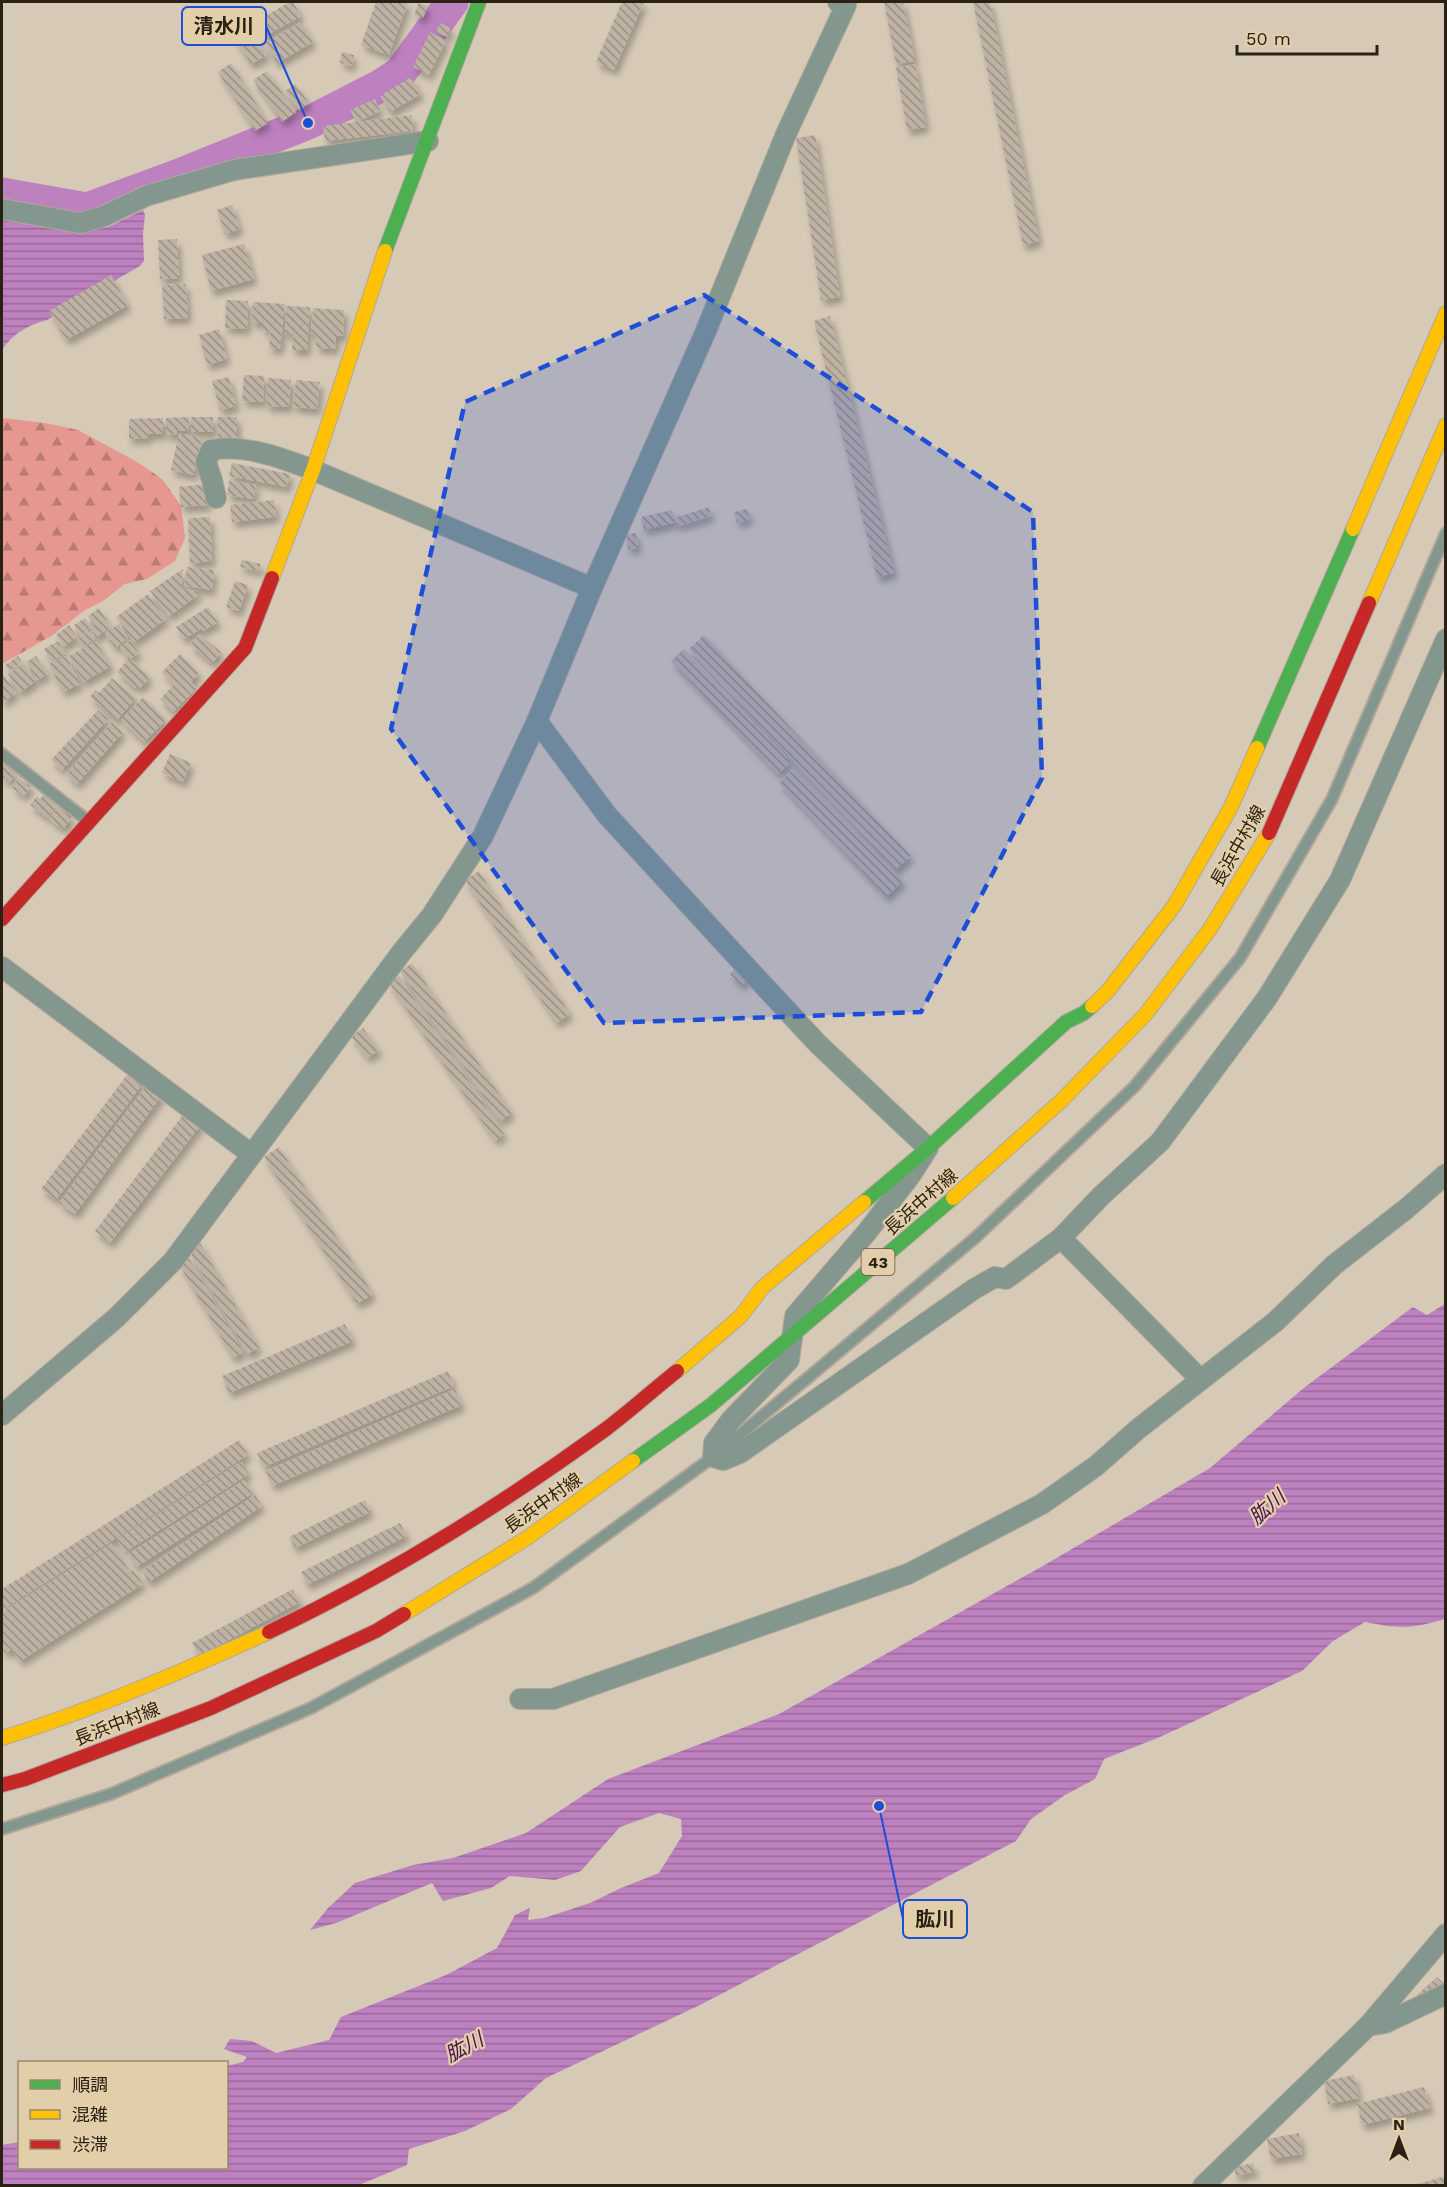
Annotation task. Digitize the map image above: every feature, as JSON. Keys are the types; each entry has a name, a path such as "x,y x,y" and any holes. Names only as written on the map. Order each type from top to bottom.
{"street":[{"path":"2,919 245,648 312,470 376,274 479,2"},
{"path":"2,1415 116,1318 173,1260 401,953 432,915 483,836 537,721 592,588 705,333 786,134 846,5 838,2"},
{"path":"2,208 80,223 102,217 146,196 234,170 428,141"},
{"path":"2,1738 38,1727 200,1664 319,1608 399,1564 508,1496 607,1428 692,1359 741,1316 762,1288 928,1148 1066,1022 1084,1013 1107,992 1174,906 1231,807 1312,626 1446,313"},
{"name":"長浜中村線","path":"2,1785 25,1779 211,1708 376,1631 527,1538 711,1405 964,1189 1061,1101 1144,1015 1210,929 1274,825 1446,425"},
{"path":"216,498 206,462 211,450 226,447 252,452 289,461 312,470 592,588"},
{"path":"928,1148 910,1176 867,1232 795,1316 789,1360 731,1420 714,1443 713,1457 723,1460 740,1453 974,1289 995,1277 1006,1279 1061,1238 1101,1196 1160,1142 1267,998 1340,880 1446,639"},
{"path":"537,721 608,815 720,938 818,1044 928,1148"},
{"path":"2,967 251,1154"},
{"path":"520,1700 553,1700 908,1574 1042,1504 1096,1466 1200,1379 1275,1322 1334,1265 1406,1209 1446,1174"},
{"path":"1061,1238 1200,1379"},
{"path":"1203,2186 1368,2026 1446,1934"},
{"path":"1368,2026 1385,2023 1446,1994"}],"lane":[{"path":"2,1829 111,1794 311,1708 533,1588 713,1457 975,1238 1135,1086 1240,958 1332,799 1446,533"},
{"path":"2,754 88,821"}],"highlighted area":[{"path":"704,295 1033,512 1042,778 921,1012 604,1023 391,729 465,402"}],"green space":[{"path":"2,418 78,430 139,463 162,479 181,506 185,538 175,561 147,579 125,584 103,601 85,610 53,635 2,664"}],"water":[{"path":"143,210 145,215 144,261 140,266 47,320 21,331 2,350 2,217 80,231 108,227"},
{"path":"1445,1304 1445,1619 1405,1627 1365,1622 1333,1641 1302,1671 1160,1737 1104,1759 1095,1779 1065,1795 1031,1819 1016,1841 702,2004 546,2078 511,2109 465,2131 409,2149 407,2165 359,2185 2,2185 2,2145 18,2142 18,2169 228,2169 228,2066 243,2062 247,2057 224,2049 230,2039 252,2041 276,2053 329,2040 341,2017 446,1975 497,1948 515,1915 530,1908 528,1920 544,1918 590,1903 659,1873 682,1836 681,1819 659,1813 620,1827 581,1871 555,1880 510,1876 491,1888 443,1901 432,1883 336,1923 310,1930 328,1908 355,1883 413,1865 453,1858 526,1833 608,1779 779,1714 1048,1563 1210,1468 1305,1387 1413,1307 1427,1315"}],"building":[{"path":"293,2 301,16 262,38 253,23"},
{"path":"376,2 408,2 389,55 361,45"},
{"path":"622,2 644,2 614,70 596,62"},
{"path":"884,2 903,2 915,61 896,64"},
{"path":"973,2 990,2 1039,241 1023,245"},
{"path":"418,3 428,6 423,18 414,15"},
{"path":"301,22 313,42 277,63 265,43"},
{"path":"440,23 451,28 447,37 436,32"},
{"path":"250,28 267,55 251,64 234,38"},
{"path":"430,32 446,40 429,75 413,67"},
{"path":"342,52 354,55 352,66 340,63"},
{"path":"231,63 268,123 255,131 218,72"},
{"path":"915,64 926,127 907,130 896,68"},
{"path":"267,71 296,112 282,122 253,80"},
{"path":"411,77 421,94 390,112 380,96"},
{"path":"295,84 309,103 299,110 285,91"},
{"path":"375,99 380,111 357,122 412,115 413,131 325,141 323,126 356,122 350,110"},
{"path":"815,135 840,297 821,300 796,138"},
{"path":"232,205 240,229 225,234 217,210"},
{"path":"177,239 179,278 160,279 158,240"},
{"path":"244,244 254,279 211,291 202,255"},
{"path":"111,275 128,305 66,340 49,311"},
{"path":"186,284 188,318 164,319 162,285"},
{"path":"226,300 248,301 247,329 225,328"},
{"path":"253,302 285,304 280,349 269,348 270,332 263,331 263,323 251,322"},
{"path":"286,306 310,307 307,350 292,350 293,334 285,334"},
{"path":"313,308 344,310 343,336 336,336 335,349 316,348 316,334 311,333"},
{"path":"830,316 894,573 877,577 814,321"},
{"path":"219,329 227,359 207,365 199,335"},
{"path":"244,375 264,376 263,402 242,401"},
{"path":"229,377 236,406 220,410 212,381"},
{"path":"268,378 291,380 289,407 266,406"},
{"path":"296,380 320,382 317,409 293,407"},
{"path":"189,417 189,431 177,431 177,434 166,435 166,418"},
{"path":"191,417 213,417 213,432 191,432"},
{"path":"217,417 237,417 237,443 222,443 222,437 218,437"},
{"path":"163,418 163,434 148,434 149,438 129,439 129,419"},
{"path":"179,433 202,438 194,475 171,470"},
{"path":"232,463 290,474 287,487 229,476"},
{"path":"229,481 256,485 254,499 227,495"},
{"path":"206,484 208,505 181,507 179,487"},
{"path":"274,500 276,517 232,522 230,505"},
{"path":"709,507 711,516 677,526 676,522 644,530 641,517 672,510 674,518"},
{"path":"747,509 750,519 737,523 734,512"},
{"path":"210,517 212,561 190,563 188,518"},
{"path":"636,533 638,548 628,549 626,534"},
{"path":"242,560 261,564 259,571 240,567"},
{"path":"187,567 214,570 212,590 184,586"},
{"path":"183,569 181,589 198,591 198,595 169,616 150,591"},
{"path":"235,581 248,585 239,611 226,607"},
{"path":"148,594 166,619 134,642 116,617"},
{"path":"208,607 218,622 184,639 176,627"},
{"path":"99,608 111,627 96,637 91,628 94,626 88,616"},
{"path":"85,618 91,627 87,629 88,632 80,636 74,625"},
{"path":"119,624 128,638 115,648 105,633"},
{"path":"69,625 77,637 64,646 56,635"},
{"path":"91,631 95,639 82,647 77,639"},
{"path":"199,634 221,652 212,663 190,645"},
{"path":"704,635 911,856 895,870 689,649"},
{"path":"130,640 139,653 131,658 127,657 120,647"},
{"path":"58,641 65,654 51,662 44,649"},
{"path":"96,641 111,666 83,682 69,656"},
{"path":"684,649 791,762 778,774 671,661"},
{"path":"180,654 199,673 191,682 197,688 173,712 160,699 174,685 162,672"},
{"path":"18,656 22,662 9,671 5,665"},
{"path":"36,656 48,674 37,680 26,662"},
{"path":"66,656 80,684 63,692 49,664"},
{"path":"129,658 148,675 149,679 140,688 137,685 135,688 117,672"},
{"path":"24,664 36,681 20,692 8,674"},
{"path":"4,675 16,693 2,703 2,676"},
{"path":"112,678 136,698 117,720 90,697 95,690 99,693"},
{"path":"143,697 166,720 144,742 121,720"},
{"path":"98,710 108,719 62,770 51,760"},
{"path":"112,722 123,732 77,784 66,774"},
{"path":"170,754 191,763 183,782 162,773"},
{"path":"2,763 16,773 10,782 2,777"},
{"path":"795,768 903,881 886,897 779,783"},
{"path":"19,778 31,786 24,796 12,788"},
{"path":"44,794 58,804 48,818 30,805 37,796 40,799"},
{"path":"58,807 72,817 63,829 49,819"},
{"path":"479,871 570,1014 556,1023 465,880"},
{"path":"412,963 512,1113 500,1121 400,971"},
{"path":"737,967 748,978 742,986 730,974"},
{"path":"399,976 504,1134 495,1141 389,983"},
{"path":"363,1028 379,1050 367,1058 351,1036"},
{"path":"130,1071 144,1082 56,1200 41,1189"},
{"path":"147,1084 162,1095 75,1214 59,1203"},
{"path":"185,1112 202,1123 110,1243 95,1231"},
{"path":"279,1147 373,1294 357,1304 264,1157"},
{"path":"199,1241 259,1348 247,1354 188,1248"},
{"path":"189,1258 243,1352 233,1358 179,1264"},
{"path":"345,1324 353,1341 229,1393 222,1376"},
{"path":"448,1371 454,1386 264,1467 257,1453"},
{"path":"455,1389 462,1405 272,1486 266,1471"},
{"path":"239,1440 248,1455 2,1610 2,1589"},
{"path":"241,1462 249,1474 125,1552 117,1539"},
{"path":"244,1480 253,1493 136,1567 128,1554"},
{"path":"255,1495 262,1506 149,1582 142,1571"},
{"path":"365,1500 370,1512 295,1548 289,1537"},
{"path":"400,1523 407,1536 307,1585 301,1572"},
{"path":"112,1543 130,1572 133,1569 143,1584 20,1661 12,1649 5,1653 2,1648 2,1612"},
{"path":"293,1589 300,1602 199,1656 192,1643"},
{"path":"1437,1977 1446,1986 1424,2001 1418,1994"},
{"path":"1354,2075 1359,2098 1328,2104 1324,2081"},
{"path":"1424,2087 1430,2108 1362,2125 1357,2104"},
{"path":"1299,2133 1302,2154 1271,2159 1267,2139"},
{"path":"1253,2163 1255,2171 1236,2176 1234,2167"},
{"path":"1446,2176 1446,2186 1414,2186 1414,2185"}],"waterway":[{"path":"2,194 87,209 308,123 380,86 400,73 452,2"}],"traffic: fast":[{"path":"385,251 479,2"},
{"path":"1257,748 1353,529"},
{"path":"864,1202 928,1148 1066,1022 1092,1006"},
{"path":"633,1461 711,1405 953,1198"}],"traffic: slow":[{"path":"272,578 313,470 385,251"},
{"path":"1353,529 1446,313"},
{"path":"1369,603 1446,425"},
{"path":"1092,1006 1107,992 1174,906 1231,807 1257,748"},
{"path":"953,1198 1061,1101 1145,1015 1210,929 1269,833"},
{"path":"677,1371 741,1316 762,1288 864,1202"},
{"path":"404,1614 527,1538 633,1461"},
{"path":"2,1738 137,1690 269,1632"}],"traffic: jam":[{"path":"2,919 245,648 272,578"},
{"path":"1269,833 1369,603"},
{"path":"269,1632 357,1587 484,1512 606,1429 677,1371"},
{"path":"2,1785 25,1779 211,1708 376,1631 404,1614"}],"place":[{"name":"清水川","path":"308,123"},
{"name":"肱川","path":"879,1806"}]}
